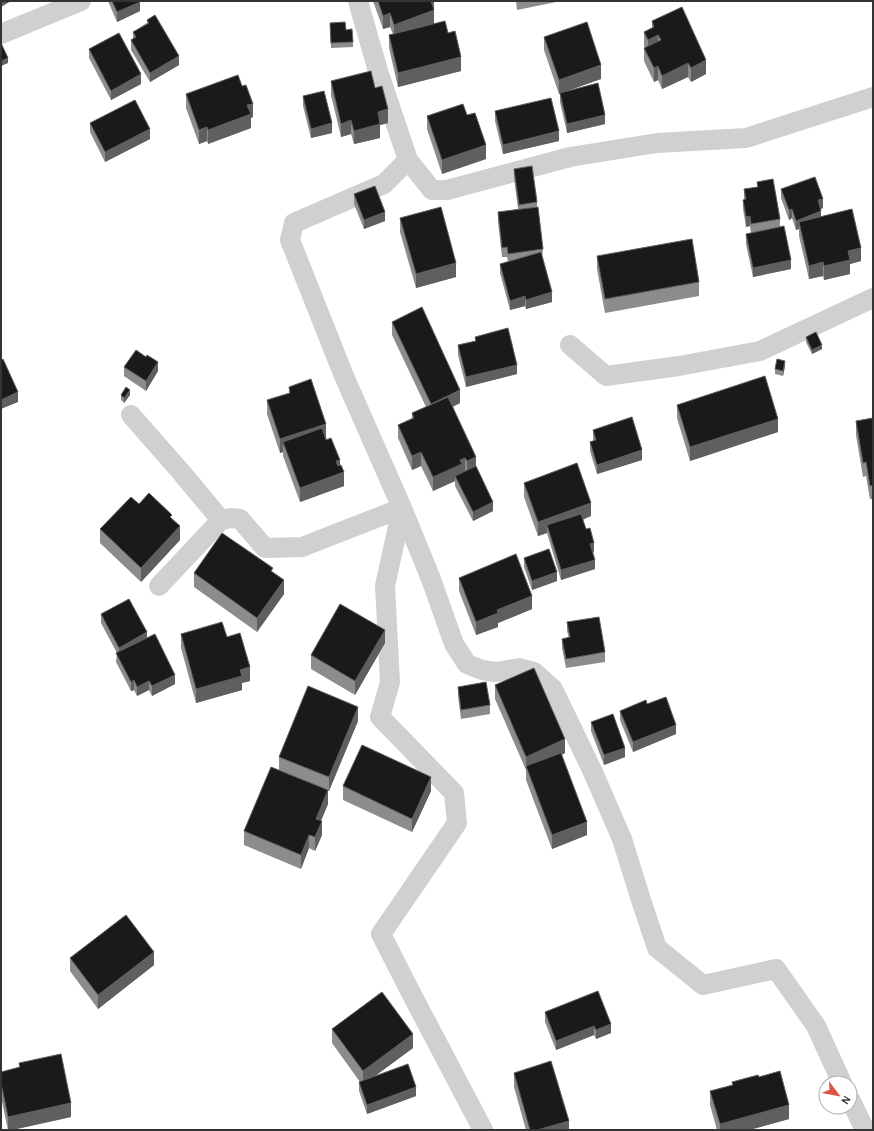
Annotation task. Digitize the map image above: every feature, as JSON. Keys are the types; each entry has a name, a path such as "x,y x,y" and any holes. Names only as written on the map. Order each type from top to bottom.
{"street":[{"path":"1,34 81,1"},
{"path":"358,1 378,71 408,160 432,190 447,190 570,157 658,143 746,138 873,97"},
{"path":"408,160 384,184 294,223 290,240 344,376 402,508 454,644 467,664 482,670 496,672 520,668 534,672 552,689 592,770 622,839 657,948 703,985 776,969 816,1026 838,1075"},
{"path":"570,345 606,376 679,366 760,351 873,298"},
{"path":"131,415 181,472 220,520"},
{"path":"159,586 220,520 231,518 240,520 264,548 302,547 402,508"},
{"path":"402,508 385,586 390,682 380,717 454,793 457,823 382,934 410,991 483,1130"},
{"path":"858,1115 865,1130"}],"building":[{"path":"112,1 140,1 140,2 117,12"},
{"path":"378,1 431,1 434,10 394,25 390,13 383,16"},
{"path":"682,7 706,60 691,68 688,63 662,76 658,66 654,68 644,48 661,40 658,35 648,40 644,32 654,27 652,21"},
{"path":"155,15 179,56 150,73 131,40 136,37 133,32 149,23 147,20"},
{"path":"445,21 448,33 455,31 461,57 398,73 389,35"},
{"path":"345,22 346,30 352,29 353,42 331,43 330,23"},
{"path":"587,22 601,65 559,80 544,37"},
{"path":"119,33 141,74 111,91 89,49"},
{"path":"1,43 8,58 1,61"},
{"path":"371,71 375,88 382,86 388,109 378,112 380,124 354,131 351,120 341,124 331,81"},
{"path":"238,75 242,86 246,85 253,104 247,105 251,114 208,130 207,127 199,130 186,94"},
{"path":"598,83 605,115 567,124 560,93"},
{"path":"324,91 332,123 311,129 303,96"},
{"path":"551,98 559,131 503,145 495,111"},
{"path":"135,100 150,129 105,152 90,123"},
{"path":"463,104 467,115 475,113 486,145 442,160 427,116"},
{"path":"532,166 537,202 519,205 514,169"},
{"path":"815,177 823,199 818,200 821,211 796,221 792,209 789,210 781,189"},
{"path":"773,179 780,219 751,224 750,216 746,217 743,200 746,199 744,189 758,187 757,182"},
{"path":"375,186 385,212 364,220 354,194"},
{"path":"441,207 456,263 416,274 400,218"},
{"path":"538,207 543,249 508,254 507,247 502,248 498,212"},
{"path":"852,209 861,248 848,251 850,260 824,266 823,262 809,266 799,222"},
{"path":"784,226 791,260 753,268 746,234"},
{"path":"692,239 699,282 605,299 597,256"},
{"path":"541,252 552,292 526,300 525,296 510,301 500,264"},
{"path":"422,307 460,390 431,404 392,322"},
{"path":"508,328 517,365 466,377 458,345 476,341 475,337"},
{"path":"816,332 822,345 812,350 806,337"},
{"path":"136,350 146,357 147,355 158,362 146,381 124,367"},
{"path":"3,359 18,392 1,400 1,361"},
{"path":"777,359 785,361 783,371 775,369"},
{"path":"765,376 778,419 690,447 677,405"},
{"path":"311,379 326,424 280,439 267,400 290,393 289,387"},
{"path":"126,387 130,390 124,398 121,395"},
{"path":"448,397 476,457 467,461 465,458 460,460 462,464 433,477 421,452 412,456 398,425 414,418 412,413"},
{"path":"632,417 642,450 597,465 590,442 596,440 593,430"},
{"path":"873,418 873,485 870,486 866,462 863,463 856,421"},
{"path":"322,428 326,440 331,438 340,460 336,461 338,466 341,465 344,472 300,488 283,442"},
{"path":"577,463 591,503 538,522 524,483"},
{"path":"476,466 493,502 473,512 455,476"},
{"path":"149,493 172,515 170,517 180,526 141,568 100,529 131,497 139,504"},
{"path":"581,514 586,529 590,528 594,543 590,544 595,560 561,570 547,525"},
{"path":"222,533 273,568 271,571 284,580 257,618 194,573"},
{"path":"549,549 557,572 532,581 524,558"},
{"path":"516,554 532,596 497,610 498,613 476,622 459,578"},
{"path":"129,599 147,632 119,648 101,614"},
{"path":"340,604 385,630 355,681 311,655"},
{"path":"599,617 605,652 566,659 562,639 570,637 567,622"},
{"path":"222,622 227,637 240,633 250,667 240,670 242,676 196,689 181,634"},
{"path":"155,634 175,675 152,686 149,681 137,687 134,680 131,682 116,653"},
{"path":"534,668 565,739 526,757 495,685"},
{"path":"486,682 490,705 461,710 458,687"},
{"path":"308,686 358,707 329,777 279,757"},
{"path":"666,697 676,725 633,742 620,711 646,700 647,704"},
{"path":"613,714 625,748 604,755 591,722"},
{"path":"362,745 431,777 412,819 343,786"},
{"path":"561,753 587,822 552,835 526,766"},
{"path":"271,767 328,790 316,819 322,821 315,837 309,835 301,855 244,831"},
{"path":"126,915 154,952 98,995 70,958"},
{"path":"598,991 611,1024 596,1030 594,1026 556,1041 545,1012"},
{"path":"382,992 413,1034 363,1071 332,1029"},
{"path":"61,1054 71,1103 8,1117 1,1083 1,1072 20,1067 19,1063"},
{"path":"551,1061 569,1121 537,1130 530,1130 514,1073"},
{"path":"408,1064 416,1087 367,1105 359,1082"},
{"path":"780,1071 789,1105 720,1124 710,1091 733,1085 732,1082"}]}
